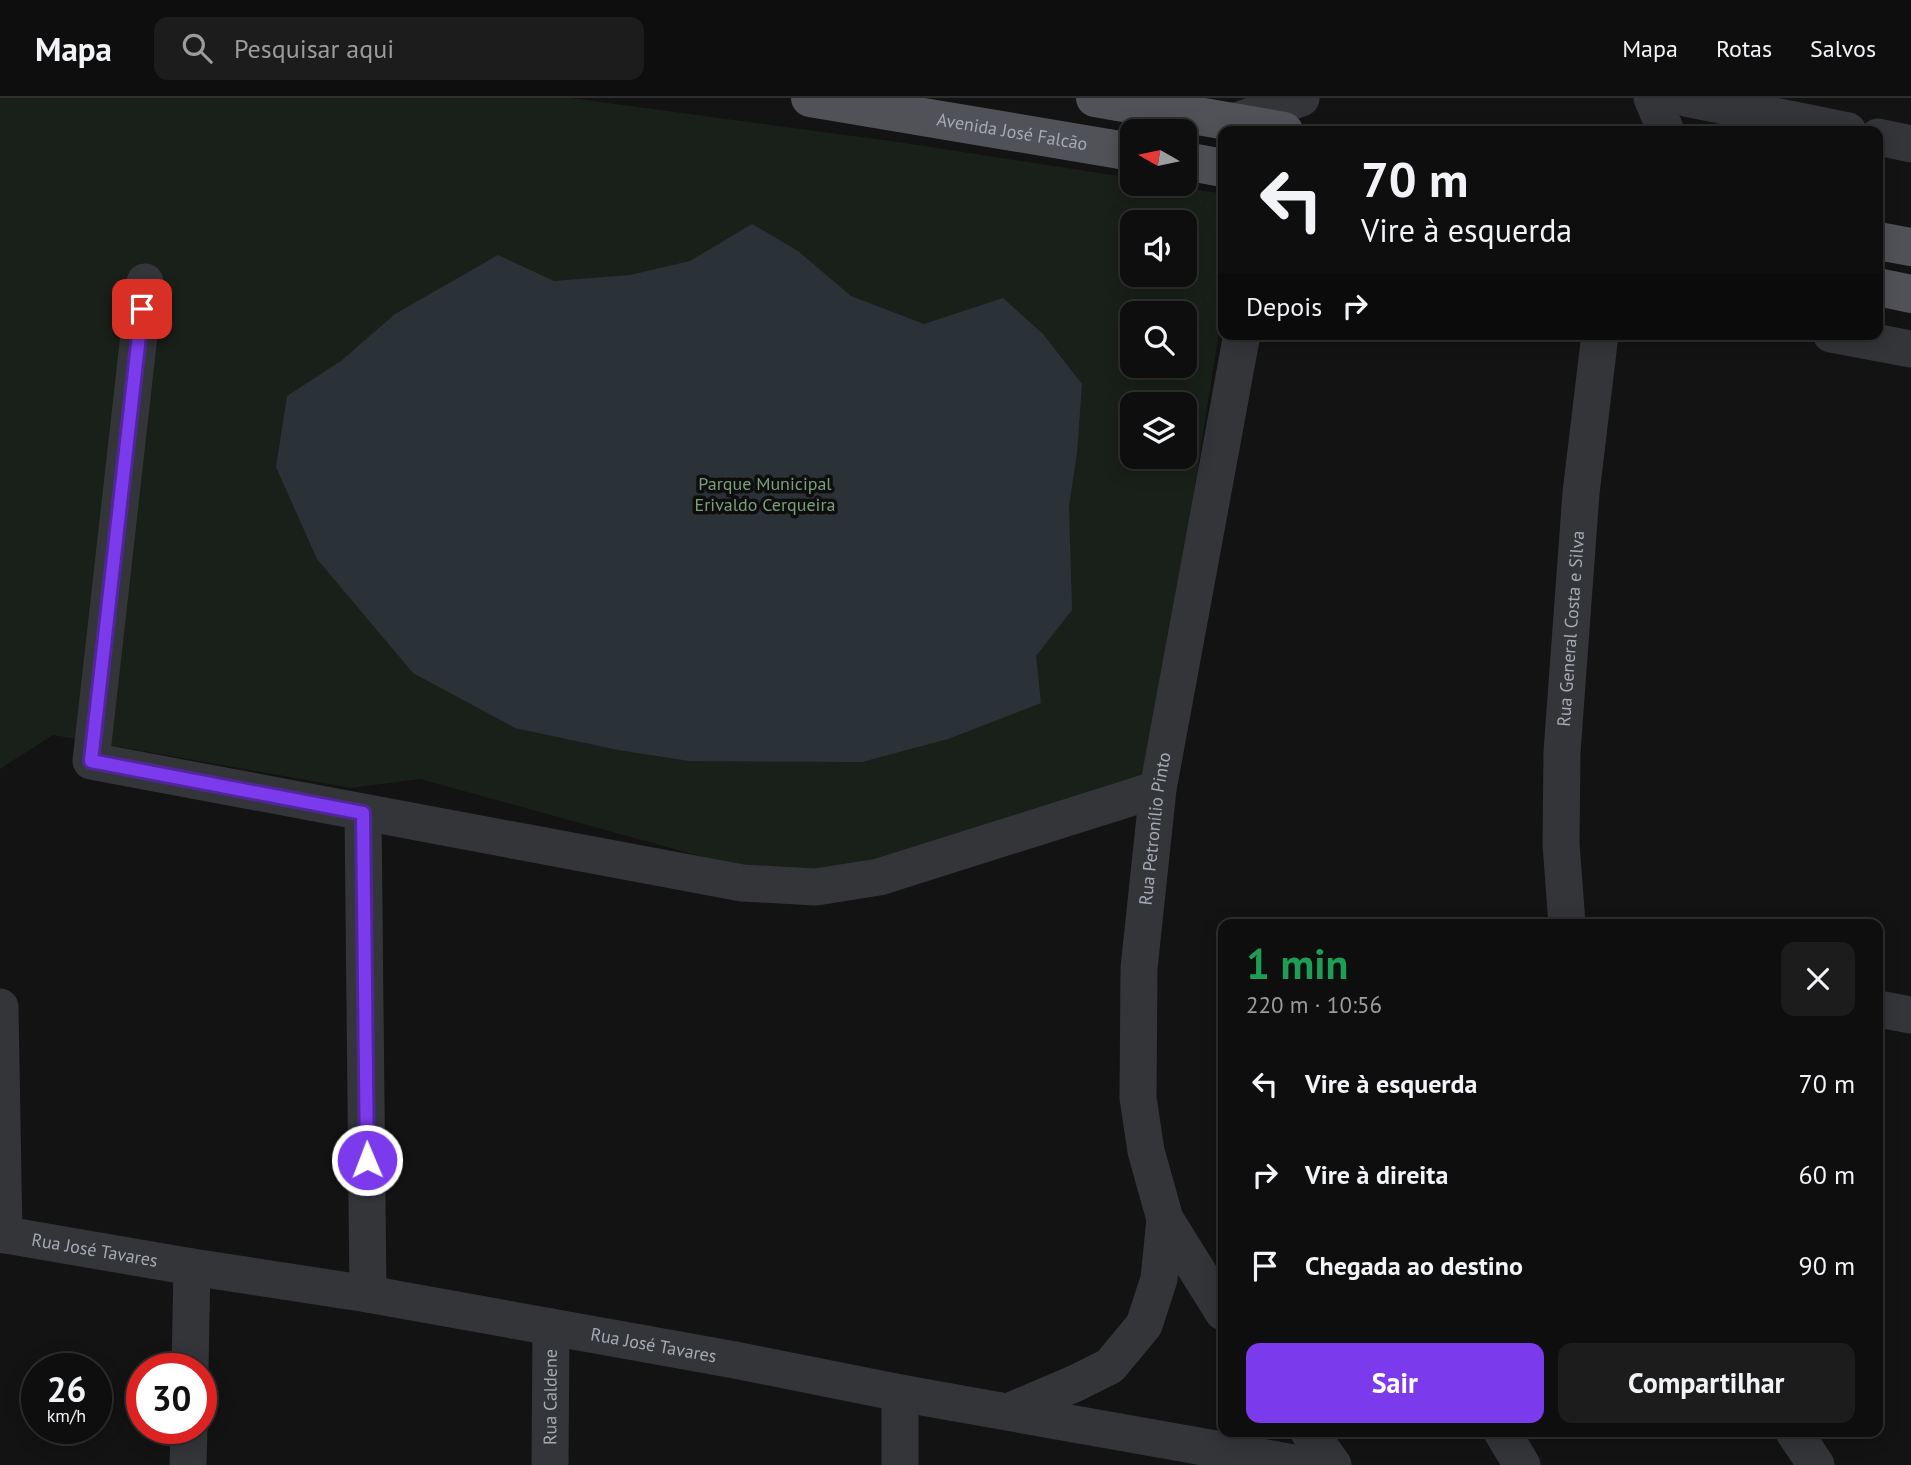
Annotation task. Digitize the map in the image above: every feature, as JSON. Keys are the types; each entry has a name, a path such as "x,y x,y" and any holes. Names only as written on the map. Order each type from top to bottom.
{"main road":[{"name":"Avenida José Falcão","path":"810,98 1120,150"},
{"path":"1095,98 1256,126"},
{"path":"1197,163 1218,167"},
{"path":"1883,242 1911,247"},
{"path":"1883,288 1911,294"}],"street":[{"path":"1234,122 1301,98"},
{"path":"1652,98 1664,126"},
{"path":"1686,98 1794,110 1835,126"},
{"path":"1883,138 1911,144"},
{"path":"145,282 91,761 742,883 816,887 879,877 1158,789"},
{"name":"Rua Petronílio Pinto","path":"1218,1304 1165,1219 1146,1151 1138,1098 1139,968 1158,789 1241,340"},
{"name":"Rua General Costa e Silva","path":"1567,919 1561,844 1562,752 1581,493 1599,340"},
{"path":"1863,340 1911,349"},
{"path":"363,813 368,1294"},
{"path":"0,1007 2,1234"},
{"path":"1883,1010 1911,1015"},
{"path":"1008,1412 1110,1366 1144,1325 1159,1279 1165,1219"},
{"name":"Rua José Tavares","path":"2,1234 368,1294 1305,1465"},
{"path":"190,1353 192,1267"},
{"name":"Rua Caldene","path":"550,1465 551,1327"},
{"path":"900,1393 900,1465"},
{"path":"1313,1437 1333,1465"},
{"path":"1505,1437 1522,1465"},
{"path":"1797,1437 1816,1465"},
{"path":"188,1465 189,1444"}],"green space":[{"name":"Parque Municipal Erivaldo Cerqueira","path":"0,98 571,98 898,142 1120,176 1120,196 1197,196 1197,189 1218,193 1218,337 1151,772 856,868 772,876 420,779 351,788 53,735 0,769"}],"shaded area":[{"path":"752,224 798,251 851,296 924,324 1003,298 1043,334 1082,384 1077,453 1069,506 1072,610 1036,656 1041,703 948,739 862,762 689,761 618,750 515,728 413,673 317,559 276,467 287,396 341,361 395,314 498,255 554,281 630,275 690,261"}],"route":[{"path":"142,309 91,761 363,813 367,1160"}]}
